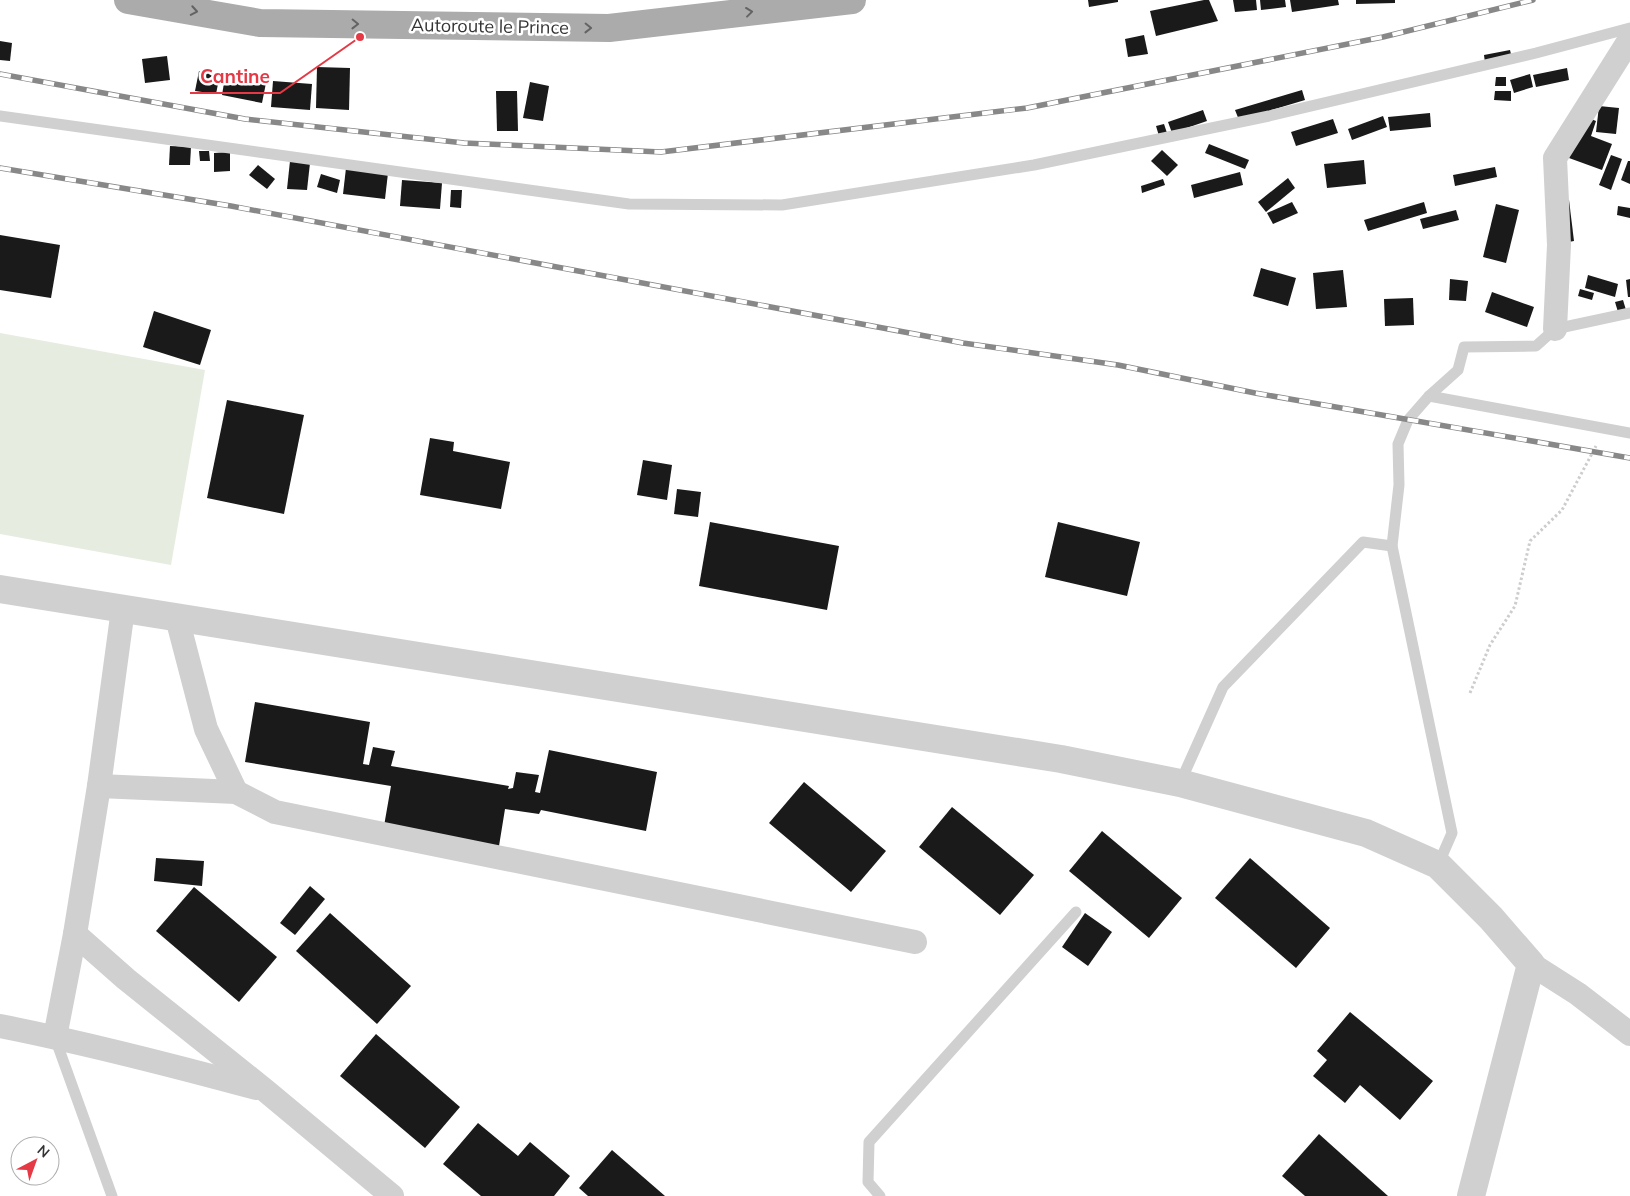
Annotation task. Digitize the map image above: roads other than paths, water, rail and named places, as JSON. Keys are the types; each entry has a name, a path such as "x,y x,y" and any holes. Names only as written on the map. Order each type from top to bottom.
{"main road":[{"name":"Autoroute le Prince","path":"128,0 260,22 609,28 852,0"}],"street":[{"path":"1555,329 1559,245 1555,158 1630,39"},
{"path":"0,589 1051,758 1180,783 1366,833 1438,865 1491,918 1531,964 1578,994 1630,1034"},
{"path":"55,1037 75,934 99,786 124,609"},
{"path":"177,618 206,729 236,792"},
{"path":"99,786 236,792 275,812 915,942"},
{"path":"75,934 126,980 266,1091 392,1196"},
{"path":"1471,1196 1531,964"},
{"path":"0,1026 55,1037 170,1065 266,1091"}],"lane":[{"path":"0,116 629,204 782,205 1034,165 1260,118 1536,54 1630,28"},
{"path":"1438,865 1452,833 1392,546 1399,485 1398,444 1408,420 1429,396 1458,370 1464,347 1536,346 1555,329 1630,313"},
{"path":"1429,396 1630,433"},
{"path":"1180,783 1223,686 1363,542 1392,546"},
{"path":"880,1196 868,1182 869,1142 1076,912"},
{"path":"55,1037 112,1196"}],"railway":[{"path":"0,74 245,119 464,143 661,152 1027,108 1383,37 1533,0"},
{"path":"0,168 231,206 963,343 1118,365 1255,393 1630,458"}],"place":[{"name":"Cantine","path":"360,37"}]}
